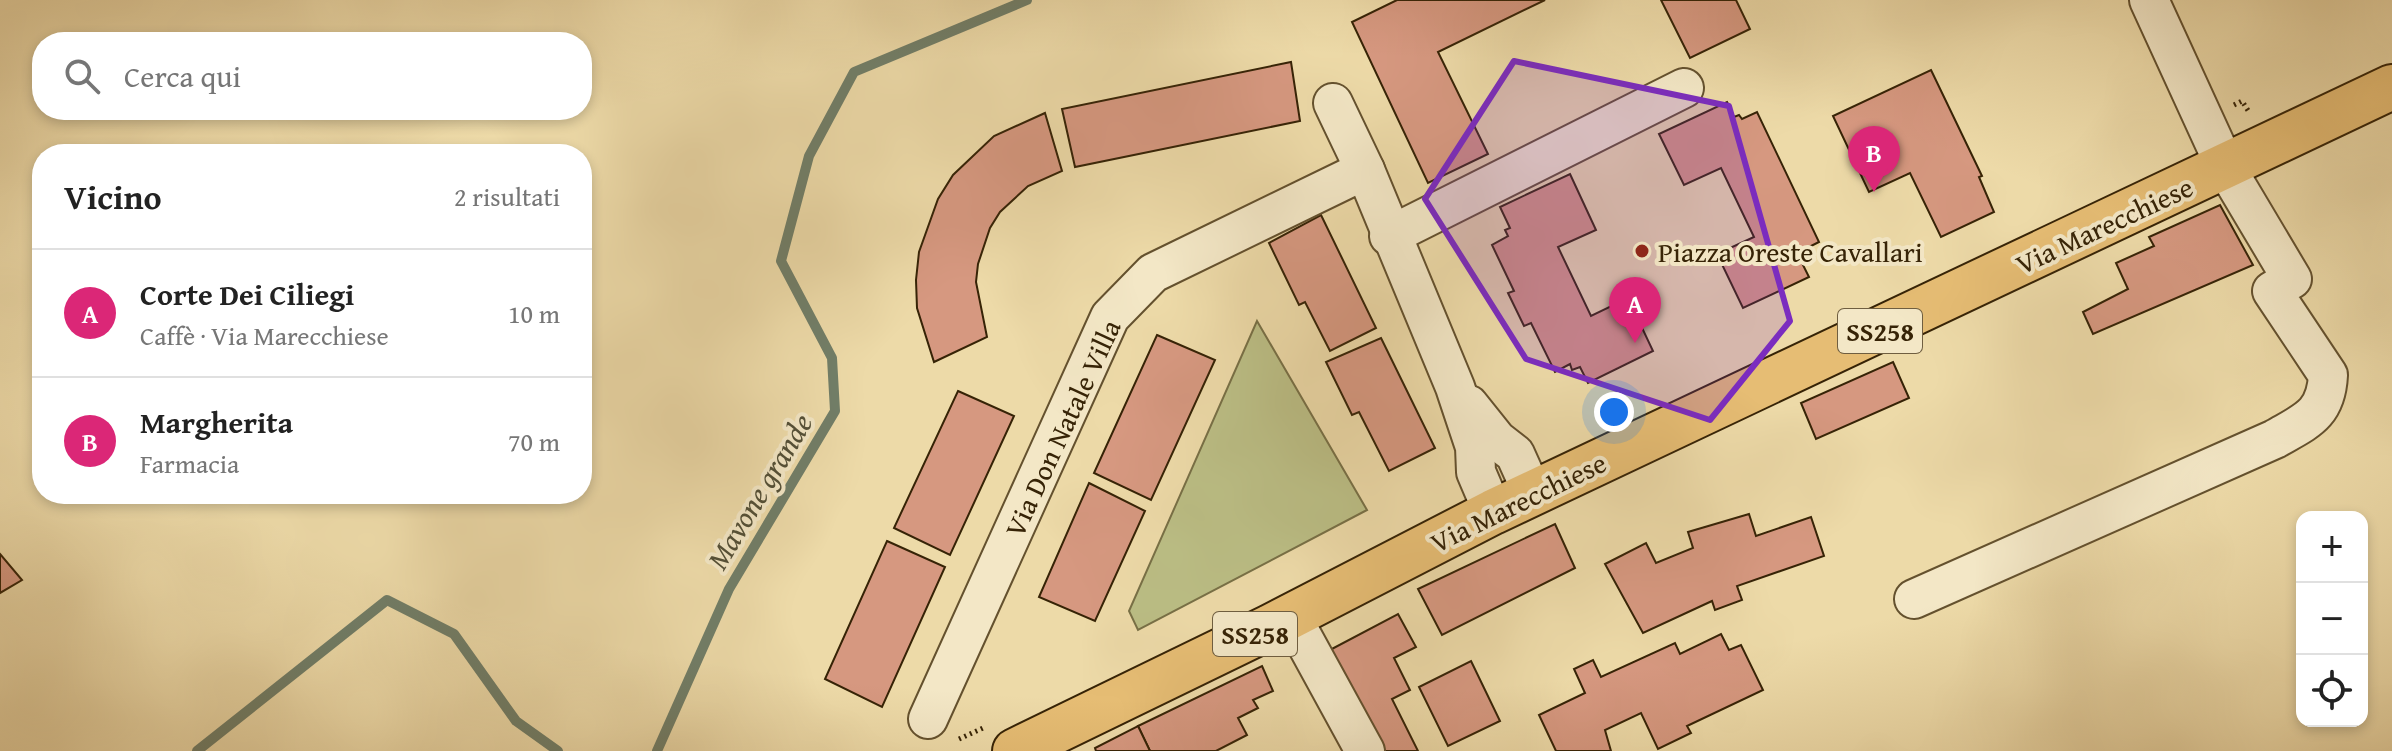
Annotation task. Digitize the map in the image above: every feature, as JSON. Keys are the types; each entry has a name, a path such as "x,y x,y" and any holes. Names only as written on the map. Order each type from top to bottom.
{"main road":[{"name":"Via Marecchiese","path":"1015,751 1270,627 1493,512 2392,87"}],"street":[{"path":"2149,0 2226,168"},
{"path":"1389,236 1684,88"},
{"path":"1333,103 1365,170 1389,236 1455,387 1475,447 1476,472 1493,512"},
{"name":"Via Marecchiese","path":"1914,599 2275,439 2315,416 2327,391 2328,375 2272,291 2292,279 2226,168"},
{"name":"Via Don Natale Villa","path":"928,719 1110,317 1153,273 1365,170"},
{"path":"1455,387 1497,440 1515,454 1533,494"},
{"path":"1290,614 1365,751"}],"highlighted area":[{"path":"1514,61 1729,106 1790,321 1710,420 1526,359 1425,199"}],"green space":[{"path":"1257,321 1367,510 1138,630 1129,611"}],"building":[{"path":"1397,0 1545,0 1438,52 1488,154 1428,183 1352,22"},
{"path":"1661,0 1736,0 1750,29 1690,58"},
{"path":"1291,62 1300,121 1075,167 1062,109"},
{"path":"1931,70 1982,176 1979,177 1994,212 1941,237 1910,173 1869,192 1833,116"},
{"path":"1727,102 1734,117 1739,115 1742,119 1757,112 1819,242 1805,249 1808,256 1800,259 1809,277 1743,308 1717,254 1754,237 1721,168 1684,185 1659,134"},
{"path":"1045,113 1062,171 1028,186 1000,212 990,228 978,264 976,282 987,337 934,362 917,308 916,280 919,252 938,199 953,175 994,136"},
{"path":"1570,174 1596,230 1558,247 1591,316 1628,298 1653,351 1588,383 1580,367 1572,370 1570,364 1555,372 1531,323 1524,326 1508,293 1514,291 1492,245 1508,236 1505,230 1510,228 1500,207"},
{"path":"2220,205 2253,265 2093,334 2083,312 2128,289 2116,263 2154,246 2149,237"},
{"path":"1321,215 1376,328 1330,351 1305,302 1299,305 1269,243"},
{"path":"1157,335 1215,360 1151,500 1094,473"},
{"path":"1381,338 1435,448 1389,471 1359,412 1352,415 1326,362"},
{"path":"1893,362 1909,398 1816,439 1801,403"},
{"path":"958,391 1014,416 950,555 894,528"},
{"path":"1089,483 1145,511 1095,621 1039,597"},
{"path":"1749,514 1756,536 1811,517 1824,556 1737,586 1742,600 1715,610 1712,601 1643,633 1605,564 1646,543 1656,563 1693,548 1688,532"},
{"path":"1555,524 1575,568 1442,635 1418,589"},
{"path":"887,541 945,567 882,707 825,679"},
{"path":"0,554 22,580 0,593"},
{"path":"1398,614 1416,647 1394,658 1410,690 1392,699 1418,751 1380,751 1328,651"},
{"path":"1721,634 1729,650 1741,645 1763,690 1687,726 1691,733 1658,749 1641,713 1605,730 1611,751 1556,751 1539,715 1585,693 1574,669 1593,660 1601,677 1675,643 1680,654"},
{"path":"1471,661 1500,721 1448,746 1419,687"},
{"path":"1262,666 1273,691 1253,700 1258,708 1238,718 1247,735 1216,751 1150,751 1138,726"},
{"path":"1138,726 1150,751 1096,751 1095,748"}],"waterway":[{"name":"Mavone grande","path":"657,751 729,589 835,411 832,358 781,261 809,156 854,72 1027,0"},
{"name":"Mavone grande","path":"197,751 387,600 454,634 516,721 558,751"}],"place":[{"name":"Margherita","path":"1874,192"},
{"name":"Piazza Oreste Cavallari","path":"1642,251"},
{"name":"Corte Dei Ciliegi","path":"1635,343"}]}
